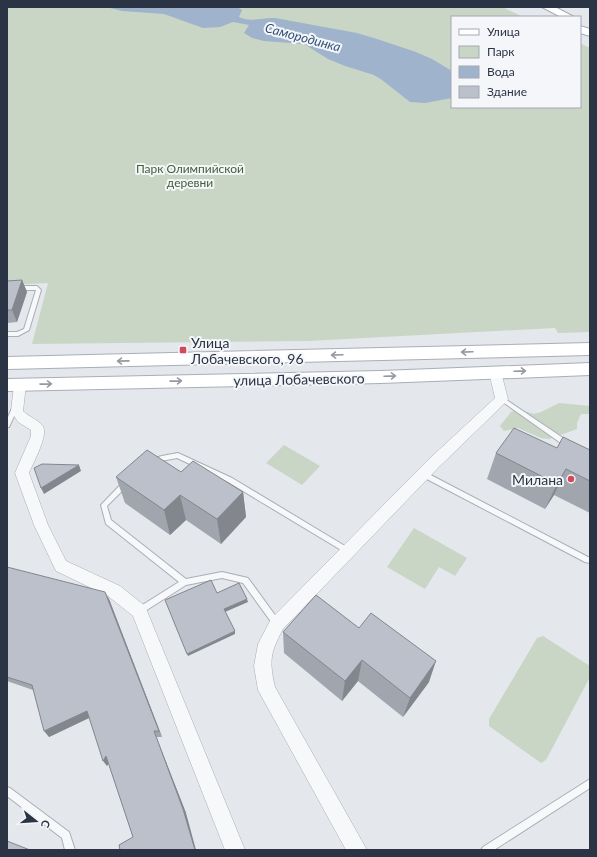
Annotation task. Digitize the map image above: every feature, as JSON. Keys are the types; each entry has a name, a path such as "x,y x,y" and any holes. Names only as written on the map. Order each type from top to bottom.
{"main road":[{"path":"542,8 553,16"},
{"path":"542,8 566,16"},
{"name":"улица Лобачевского","path":"7,363 590,348"},
{"name":"улица Лобачевского","path":"13,385 381,377 590,369"}],"street":[{"path":"357,850 268,690 262,666 266,644 277,624 423,474 502,399 495,372"},
{"path":"13,385 15,408 20,417 37,428 38,436 22,473 41,525 61,566 114,591 139,611 210,791 235,850"}],"lane":[{"path":"7,288 37,288 39,290 26,330 18,334 7,334"},
{"path":"502,399 571,446"},
{"path":"7,425 15,408"},
{"path":"146,466 159,459 178,456 230,480 348,551"},
{"path":"423,474 587,560 590,560"},
{"path":"129,480 104,505 108,522 185,582"},
{"path":"139,611 185,582 222,575 245,580 277,624"},
{"path":"486,850 590,783"},
{"path":"7,791 66,835 70,850"}],"green space":[{"name":"Парк Олимпийской деревни","path":"7,7 502,7 521,16 451,16 451,108 581,108 581,44 590,48 590,332 558,333 555,328 308,341 32,344 48,283 7,285"},
{"path":"559,403 590,406 590,414 581,414 577,423 577,429 549,439 541,438 518,428 504,431 500,426 511,412 518,409 534,414"},
{"path":"284,445 320,466 302,485 266,463"},
{"path":"414,528 467,558 455,576 439,567 425,589 387,567"},
{"path":"543,636 590,666 590,677 546,760 541,763 489,726 489,719 537,638"}],"water":[{"name":"Самородинка","path":"106,7 237,7 242,10 239,17 243,19 252,20 275,18 357,33 416,52 432,59 451,70 451,98 425,103 410,102 374,75 328,59 304,44 264,41 252,38 244,33 249,25 233,22 220,27 203,28 164,14 122,11"}],"building":[{"path":"22,280 12,310 7,310 7,281"},
{"path":"514,428 557,448 563,437 590,450 590,481 566,469 557,484 496,453"},
{"path":"147,450 181,472 193,461 243,492 217,519 180,495 164,510 116,477"},
{"path":"42,464 79,465 41,488 34,468"},
{"path":"7,567 105,592 159,731 154,731 183,809 195,850 120,850 119,845 133,837 106,756 103,761 87,711 44,731 32,685 7,677"},
{"path":"211,580 217,593 239,583 247,599 224,609 235,631 187,654 165,600"},
{"path":"316,595 359,628 371,613 436,661 410,698 362,660 345,681 283,632"},
{"path":"7,841 30,850 7,850"}],"place":[{"name":"Улица Лобачевского, 96","path":"183,350"},
{"name":"Милана","path":"571,479"}]}
